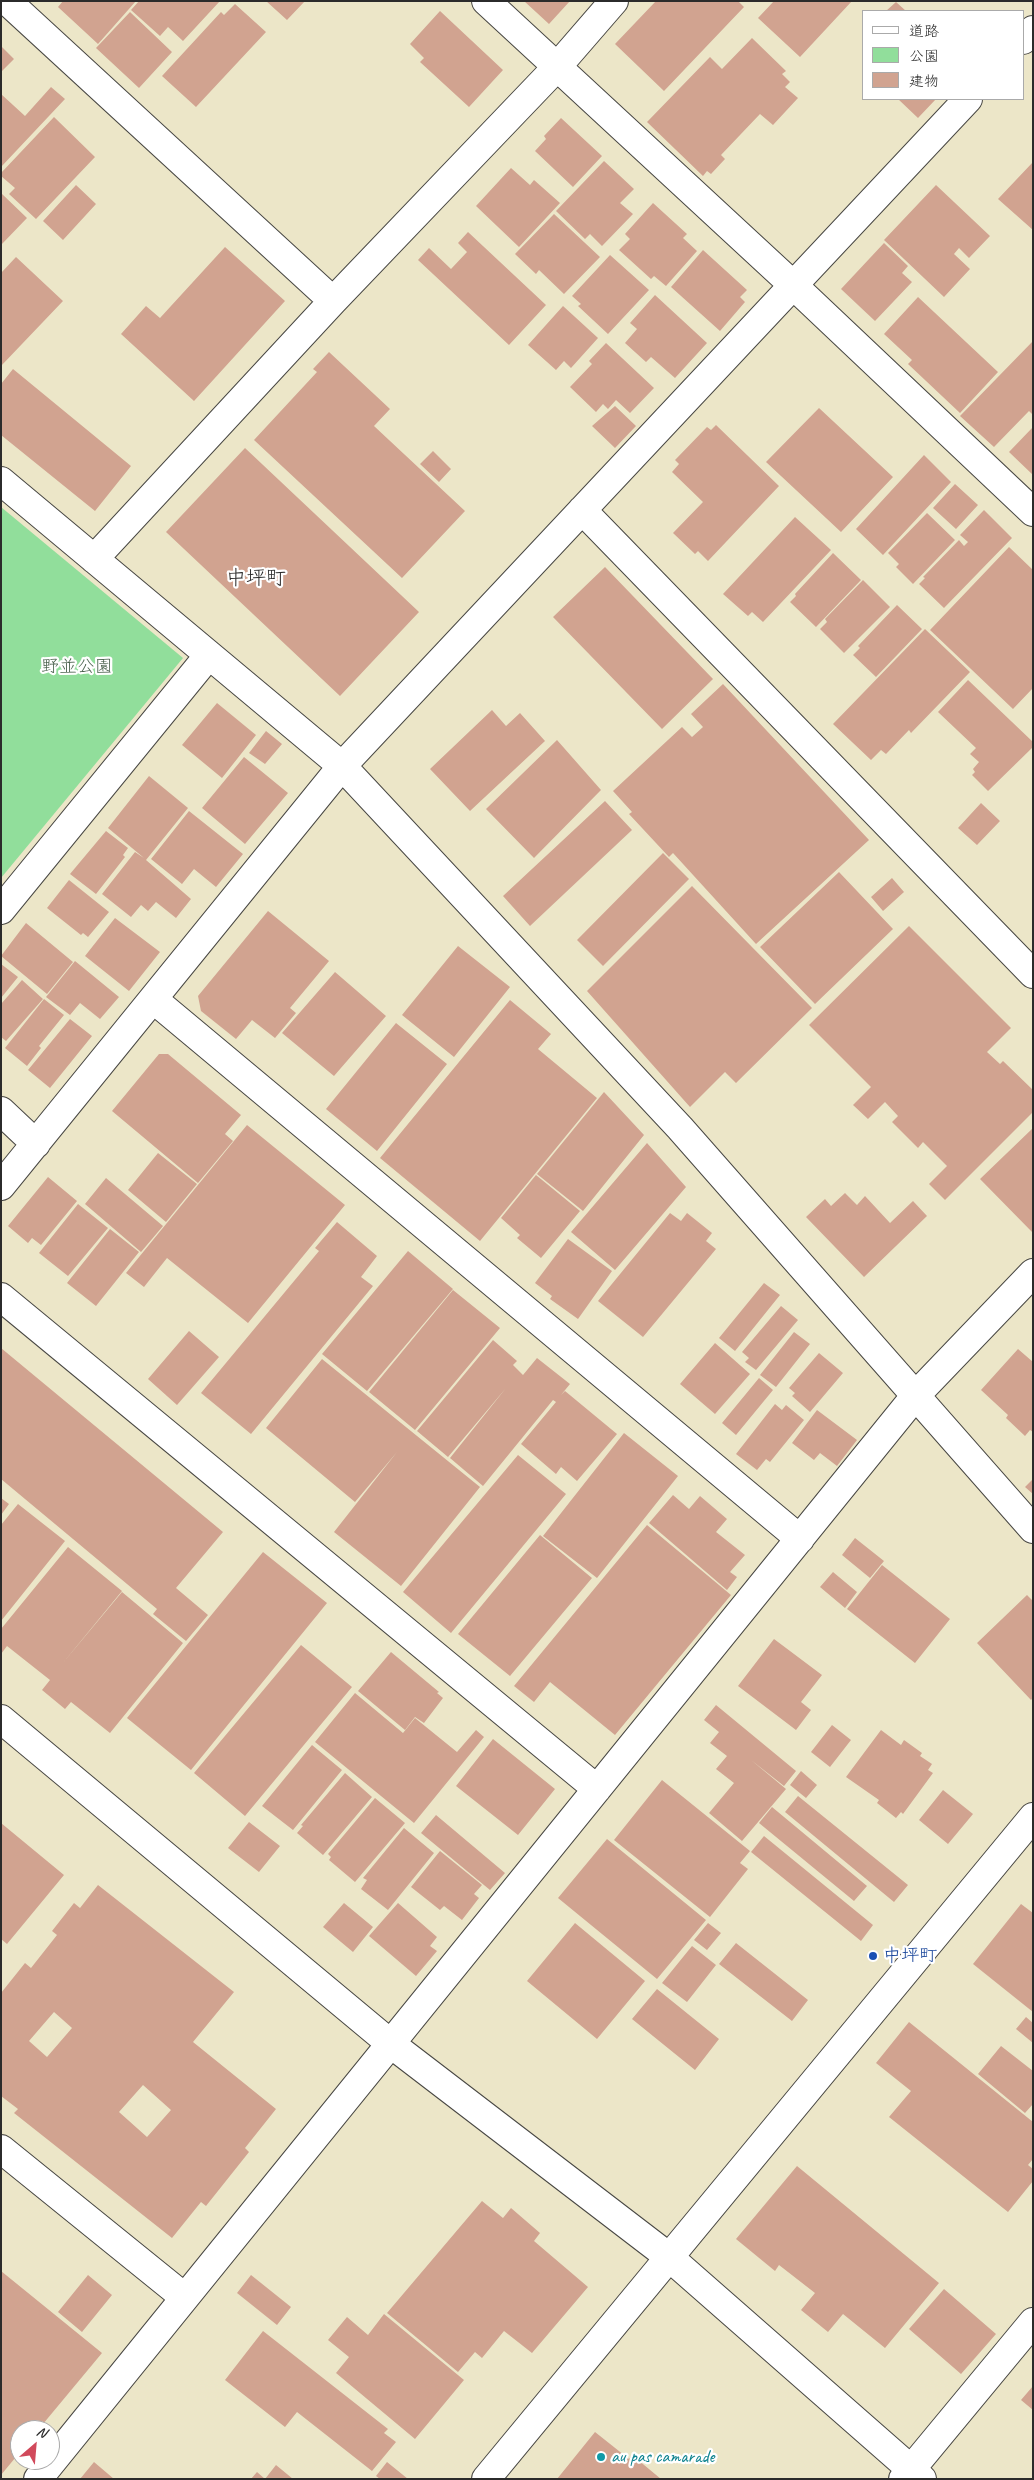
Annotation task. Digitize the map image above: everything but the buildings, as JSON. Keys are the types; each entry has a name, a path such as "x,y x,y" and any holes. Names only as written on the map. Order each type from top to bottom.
{"street":[{"path":"7,1 333,301"},
{"path":"486,1 556,68 793,285 1033,512"},
{"path":"94,559 333,301 556,68 614,1"},
{"path":"1024,39 1033,30"},
{"path":"1,1186 342,766 967,100"},
{"path":"1,481 342,766 680,1128 1033,1529"},
{"path":"582,510 1033,974"},
{"path":"1,910 209,655"},
{"path":"153,999 800,1539"},
{"path":"1,1111 36,1144"},
{"path":"38,2479 916,1395 1033,1273"},
{"path":"1,1297 597,1789"},
{"path":"1,1719 391,2044 668,2257 912,2476 1033,2322"},
{"path":"486,2479 1033,1817"},
{"path":"1,2149 184,2297"}],"green space":[{"name":"野並公園","path":"1,507 183,658 1,878"}],"place":[{"name":"中坪町","path":"873,1956"},
{"name":"au pas camarade","path":"601,2457"}],"district":[{"name":"中坪町","path":"256,579"}]}
